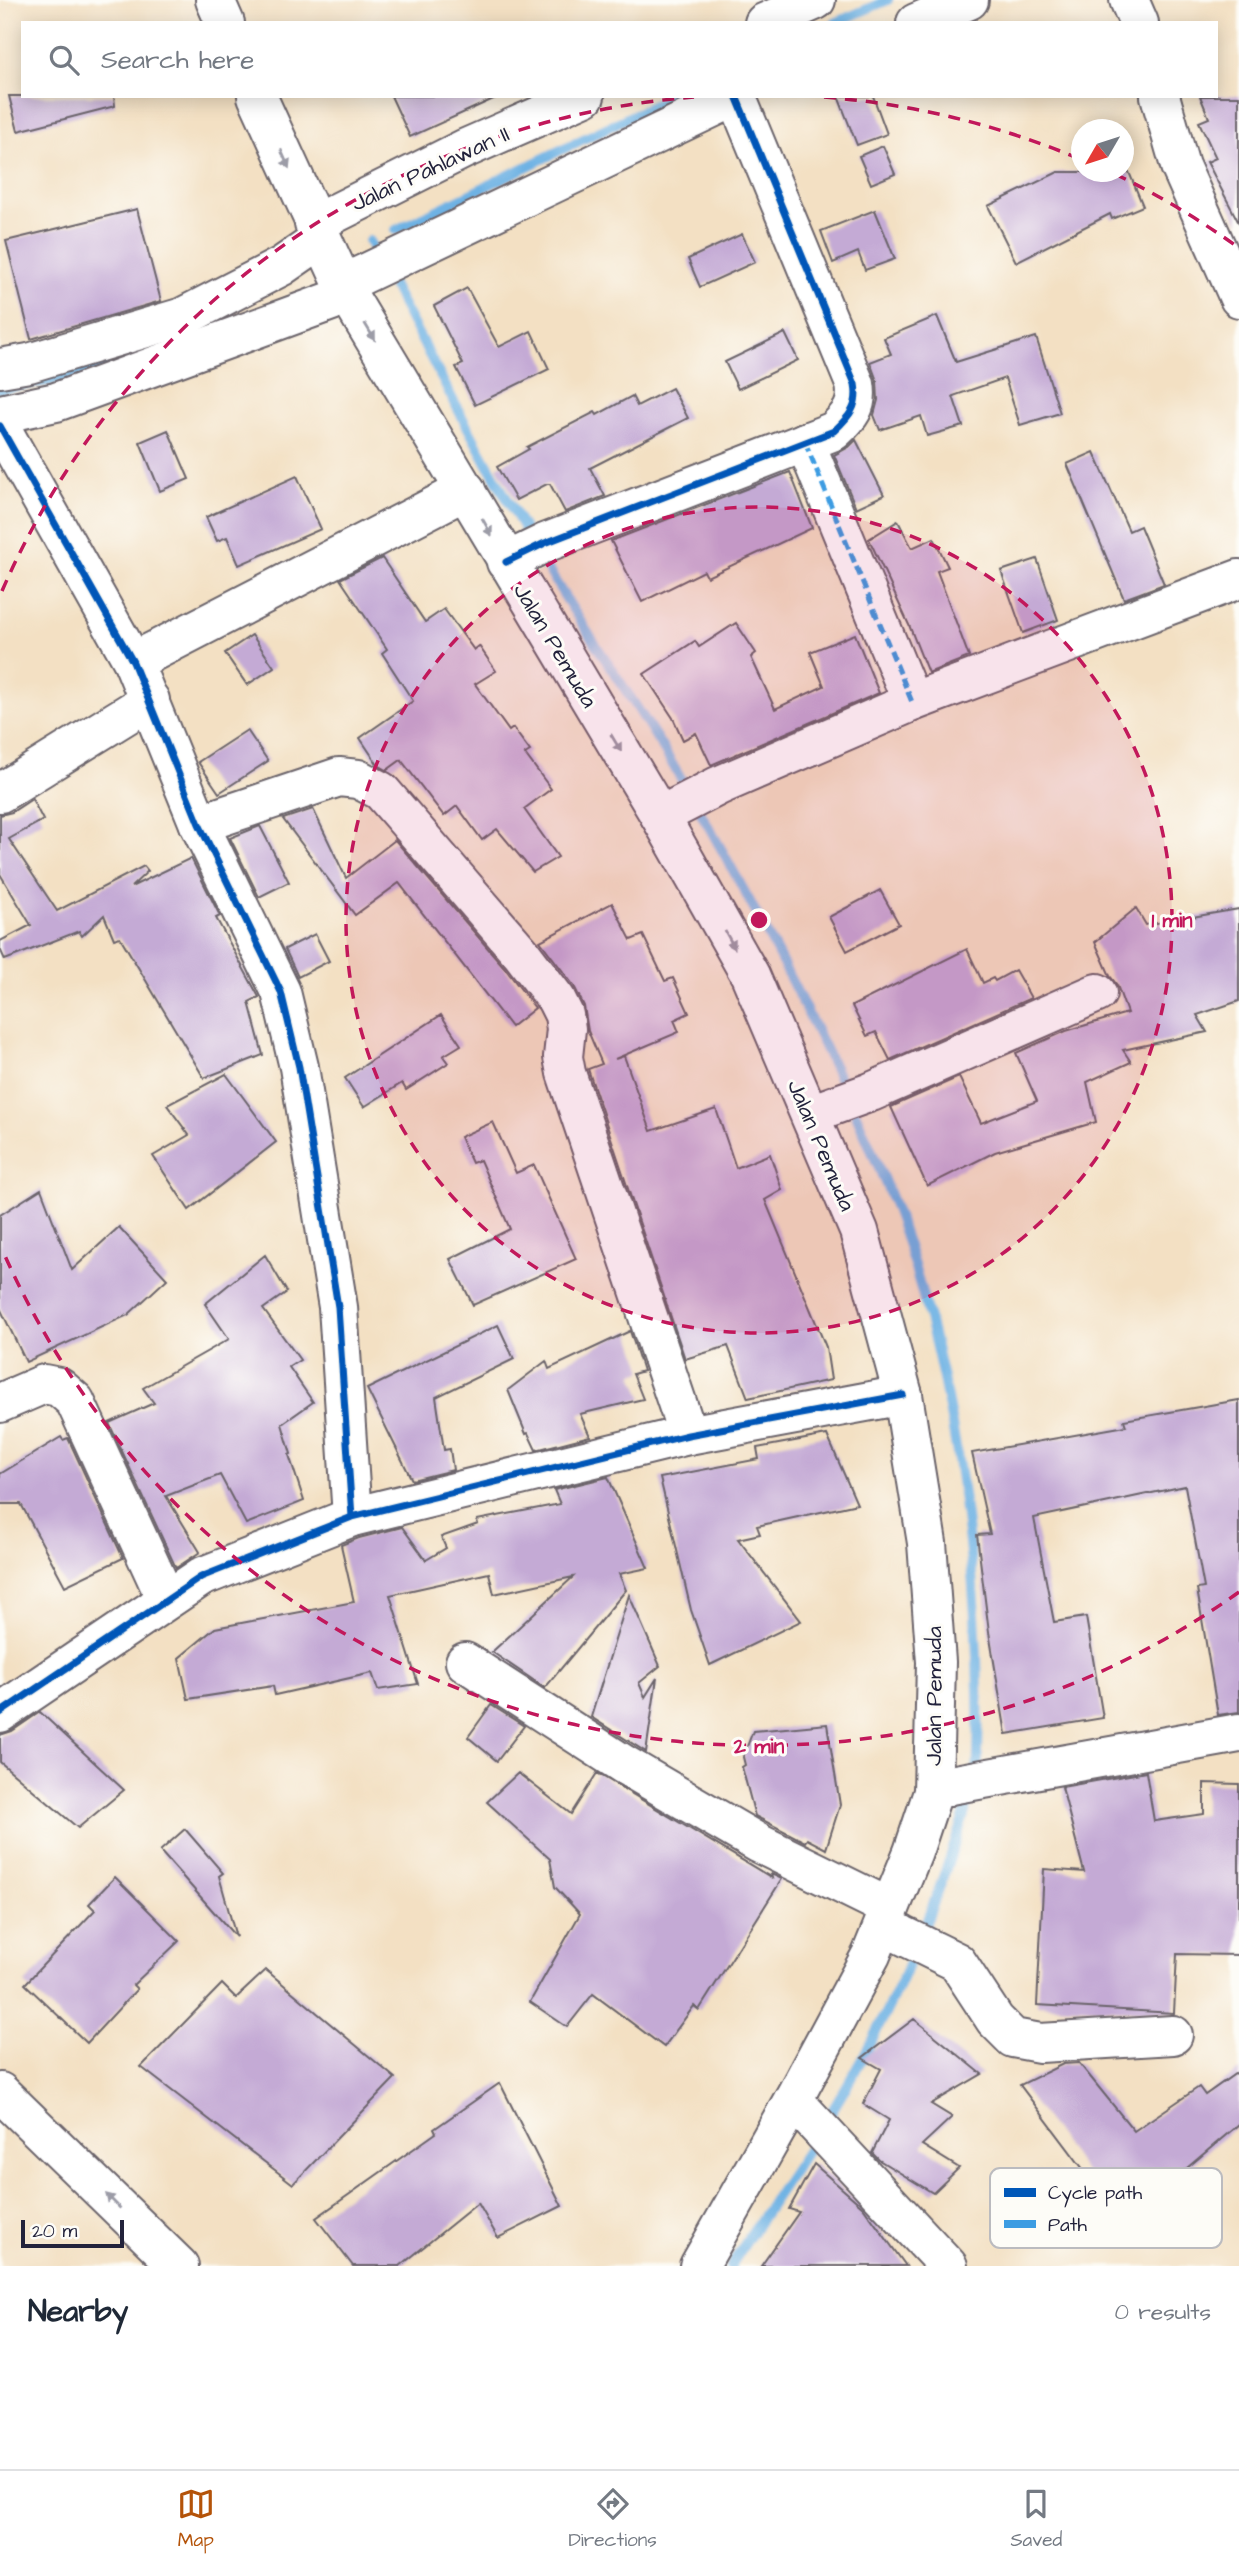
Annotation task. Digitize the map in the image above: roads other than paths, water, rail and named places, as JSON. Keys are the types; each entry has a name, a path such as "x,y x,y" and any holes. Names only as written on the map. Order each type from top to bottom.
{"main road":[{"path":"215,0 224,21"},
{"path":"769,21 816,0"},
{"path":"921,21 969,0"},
{"path":"1129,0 1138,21"},
{"name":"Jalan Pemuda","path":"258,98 466,490 523,554 671,810 818,1111 859,1231 903,1395 927,1543 942,1788 914,1852 892,1922 870,1955 801,2109 699,2266"},
{"name":"Jalan Pahlawan II","path":"344,261 464,149 580,98"},
{"path":"0,414 56,402 344,261 731,98"},
{"path":"523,554 834,431 853,411 857,399 855,384 737,98"},
{"path":"1161,98 1181,166 1239,298"},
{"path":"0,368 29,363 183,317 282,266 344,261"},
{"path":"0,426 133,662 199,824 281,992 299,1067 338,1307 352,1517"},
{"path":"805,442 912,702"},
{"path":"133,662 466,490"},
{"path":"671,810 718,786 912,702 1239,579"},
{"path":"0,793 150,700"},
{"path":"199,824 339,777 358,779 381,791 521,953 556,999 564,1015 566,1029 563,1057 566,1073 688,1434"},
{"path":"818,1111 871,1092 1097,993"},
{"path":"0,1403 44,1384 59,1387 75,1401 166,1599"},
{"path":"0,1713 201,1577 352,1517 688,1434 903,1395"},
{"path":"466,1661 623,1764 957,1962 995,2020 1013,2039 1040,2042 1173,2035"},
{"path":"942,1788 1239,1733"},
{"path":"0,2092 178,2266"},
{"path":"801,2109 948,2266"}],"waterway":[{"path":"840,21 888,0"},
{"path":"396,230 668,98"},
{"path":"369,241 517,517 570,606 665,752 714,836 782,963 846,1092"},
{"path":"0,389 50,381 124,357"},
{"path":"853,1107 892,1200 910,1253 927,1309 952,1425 962,1484 974,1601 979,1715 977,1773"},
{"path":"731,2266 835,2106 886,2012 934,1902 972,1789"}]}
